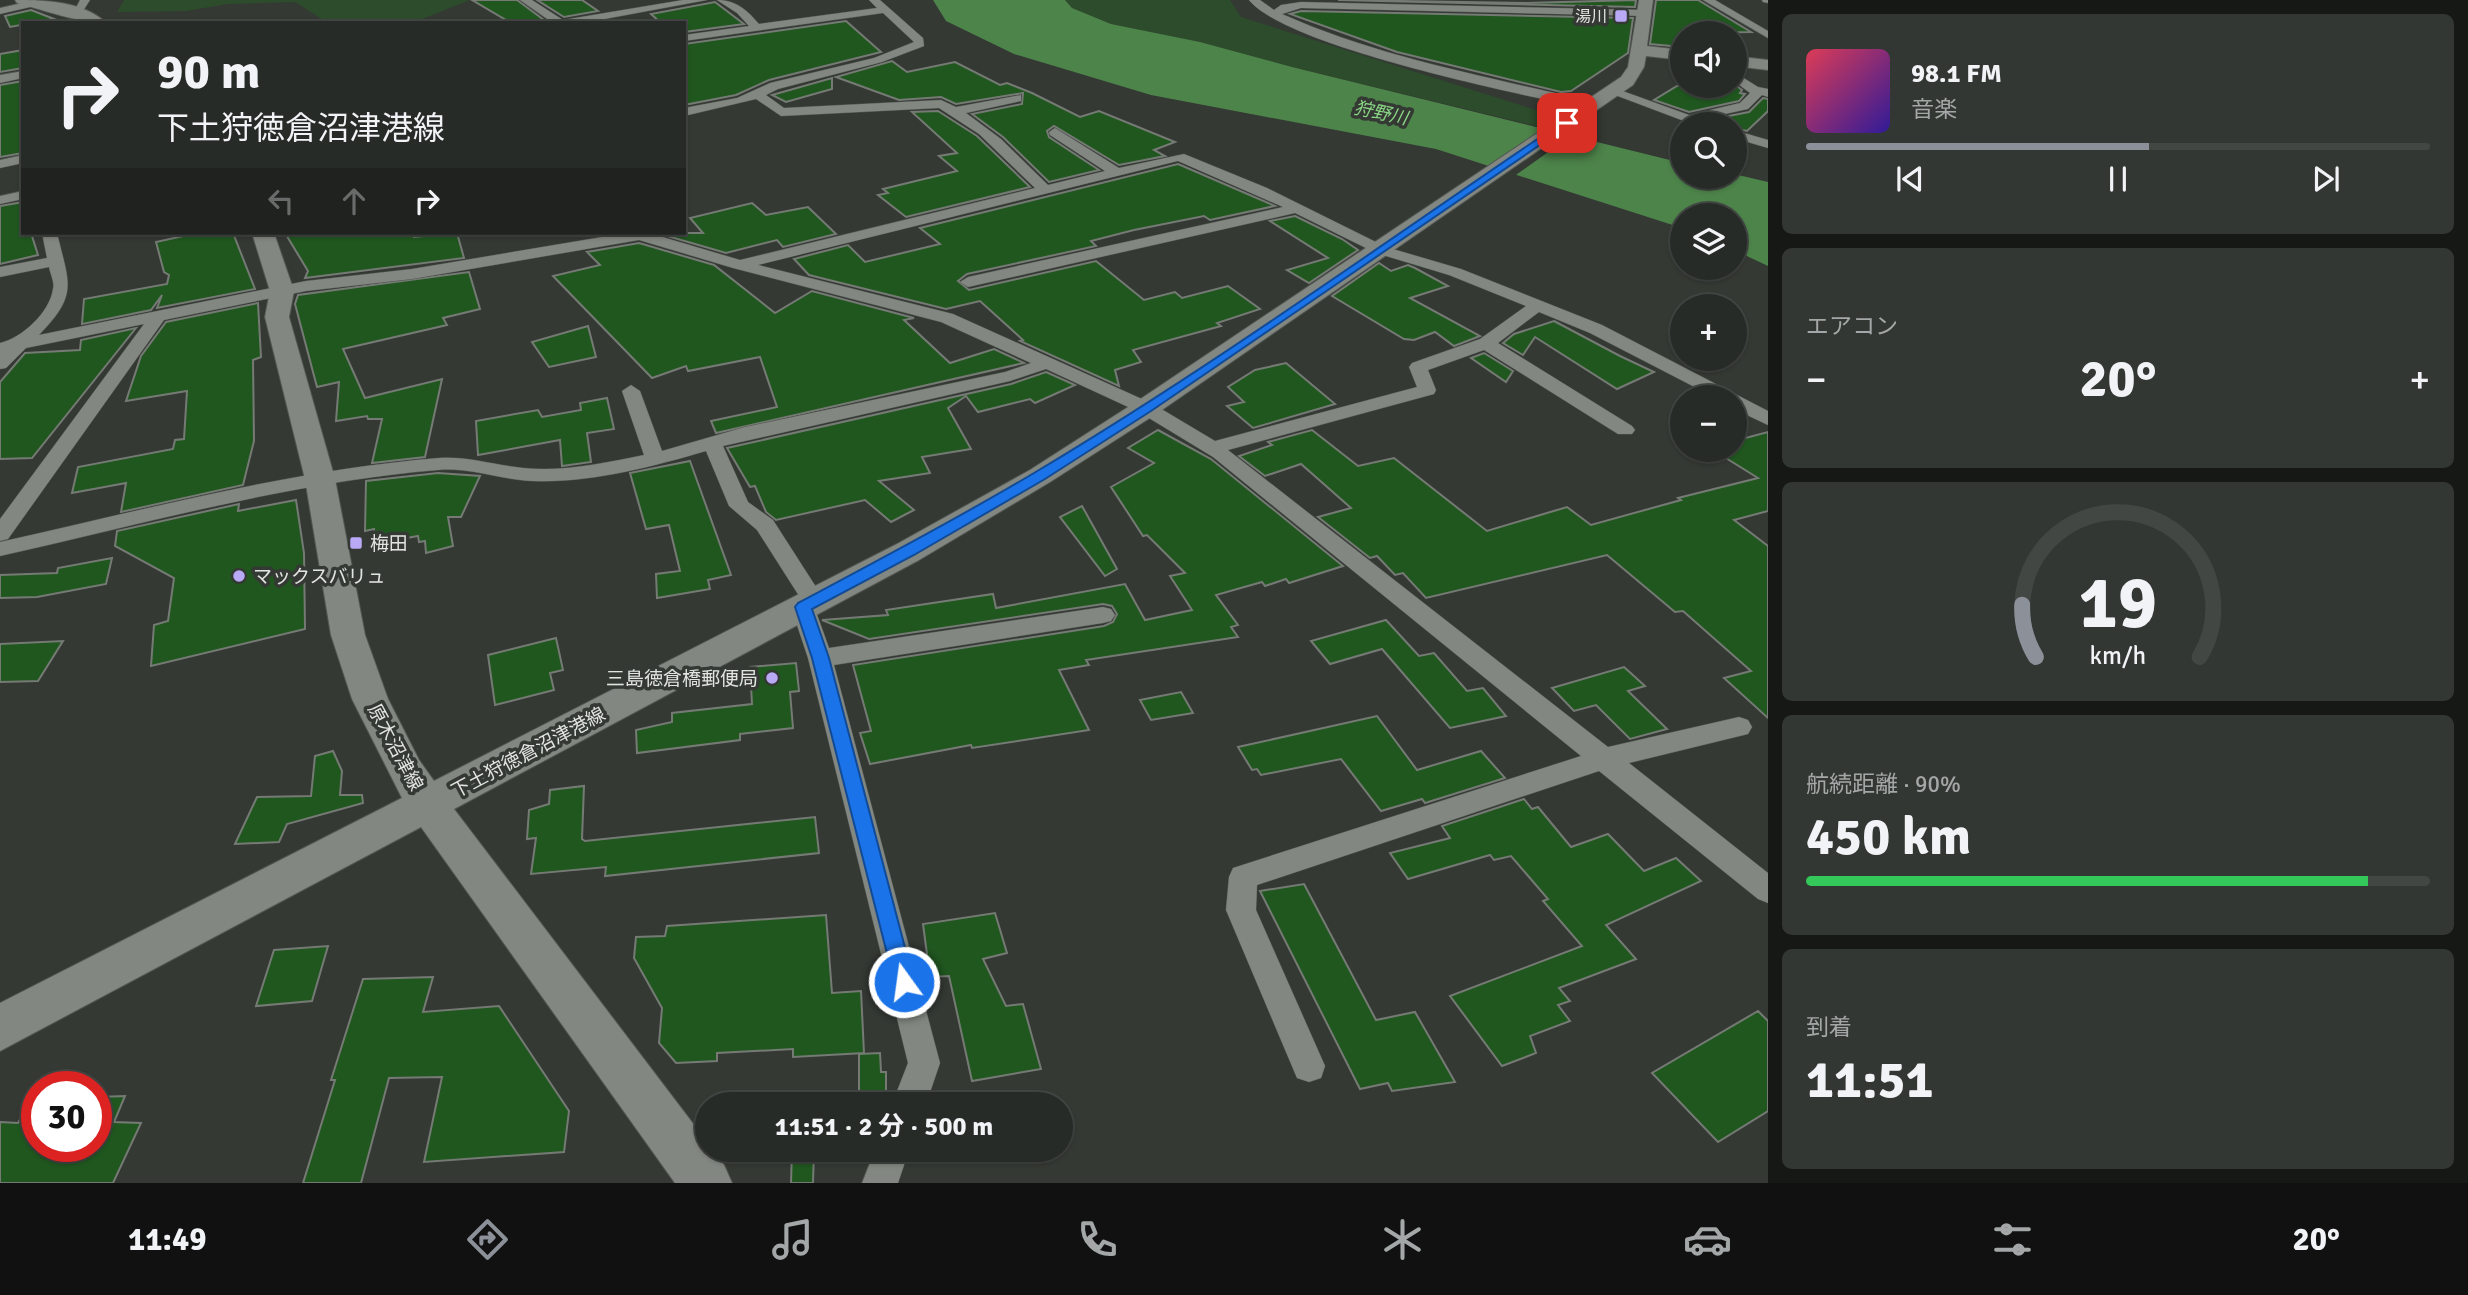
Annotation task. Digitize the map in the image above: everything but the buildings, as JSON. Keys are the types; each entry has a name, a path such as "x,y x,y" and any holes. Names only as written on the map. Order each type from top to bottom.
{"main road":[{"path":"28,2 81,6 96,21"},
{"name":"下土狩徳倉沼津港線","path":"0,1028 808,604 1040,476 1425,221 1612,92 1632,76 1645,4"},
{"path":"1638,50 1670,54"},
{"path":"1747,63 1768,65"},
{"name":"原木沼津線","path":"264,235 282,291 278,317 280,329 320,479 348,635 370,699 405,771 428,805 706,1183"}],"street":[{"path":"525,0 558,21"},
{"path":"573,21 702,0"},
{"path":"722,0 741,11 754,25"},
{"path":"1254,0 1274,15 1332,39 1446,73 1591,107"},
{"path":"1708,0 1767,34"},
{"path":"0,11 28,2"},
{"path":"1274,15 1285,7 1301,5 1645,4"},
{"path":"686,38 877,5 918,38 920,44 877,60 774,86 759,96 686,112"},
{"path":"0,79 21,74"},
{"path":"1716,112 1748,104 1763,92 1747,83"},
{"path":"1612,92 1670,113"},
{"path":"759,96 781,111 941,104 956,111 988,134 1044,189"},
{"path":"956,111 1017,98"},
{"path":"1748,104 1768,108"},
{"path":"1055,132 1115,171"},
{"path":"1747,137 1767,142"},
{"path":"740,265 863,237 1115,171 1179,157 1297,208 1381,250 1455,272 1597,329 1705,385"},
{"path":"0,164 21,159"},
{"path":"0,200 21,195"},
{"path":"968,282 1297,208"},
{"path":"0,365 8,347 48,315 62,288 62,277 53,261 49,235"},
{"path":"8,347 282,291 412,274 624,235"},
{"path":"640,235 740,265 947,318 1146,408 1213,448 1768,890"},
{"path":"0,272 53,261"},
{"path":"1213,448 1427,390 1418,367 1486,342 1537,306"},
{"path":"0,534 157,318"},
{"path":"1486,342 1625,430"},
{"path":"0,549 320,479 449,463 521,474 553,474 655,458 713,445 745,433 979,383 1047,363"},
{"path":"632,391 655,458"},
{"path":"1747,408 1768,419"},
{"path":"713,445 739,506 765,525 808,604 925,1063 914,1092"},
{"path":"820,658 1103,615"},
{"path":"1309,1066 1241,910 1243,877 1603,759 1739,727"},
{"path":"880,1183 888,1162"}],"shaded area":[{"path":"124,0 470,0 415,21 325,21 295,2 228,4 186,11 117,12"},
{"path":"1065,0 1230,0 1241,17 1552,115 1541,127 1200,42 1111,24 1072,8"}],"water":[{"name":"狩野川","path":"933,0 1065,0 1072,8 1111,24 1200,42 1670,160 1670,189 1747,189 1747,177 1768,182 1768,266 1747,256 1747,203 1670,203 1670,224 1436,149 1151,95 1014,54 946,21"}],"pier":[{"path":"1550,127 1575,133 1513,177 1488,169"}],"place":[{"name":"湯川","path":"1621,16"},
{"name":"梅田","path":"356,543"},
{"name":"マックスバリュ","path":"239,576"},
{"name":"三島徳倉橋郵便局","path":"772,678"}],"route":[{"path":"904,982 820,658 803,607 1040,476 1146,408 1567,123"}]}
